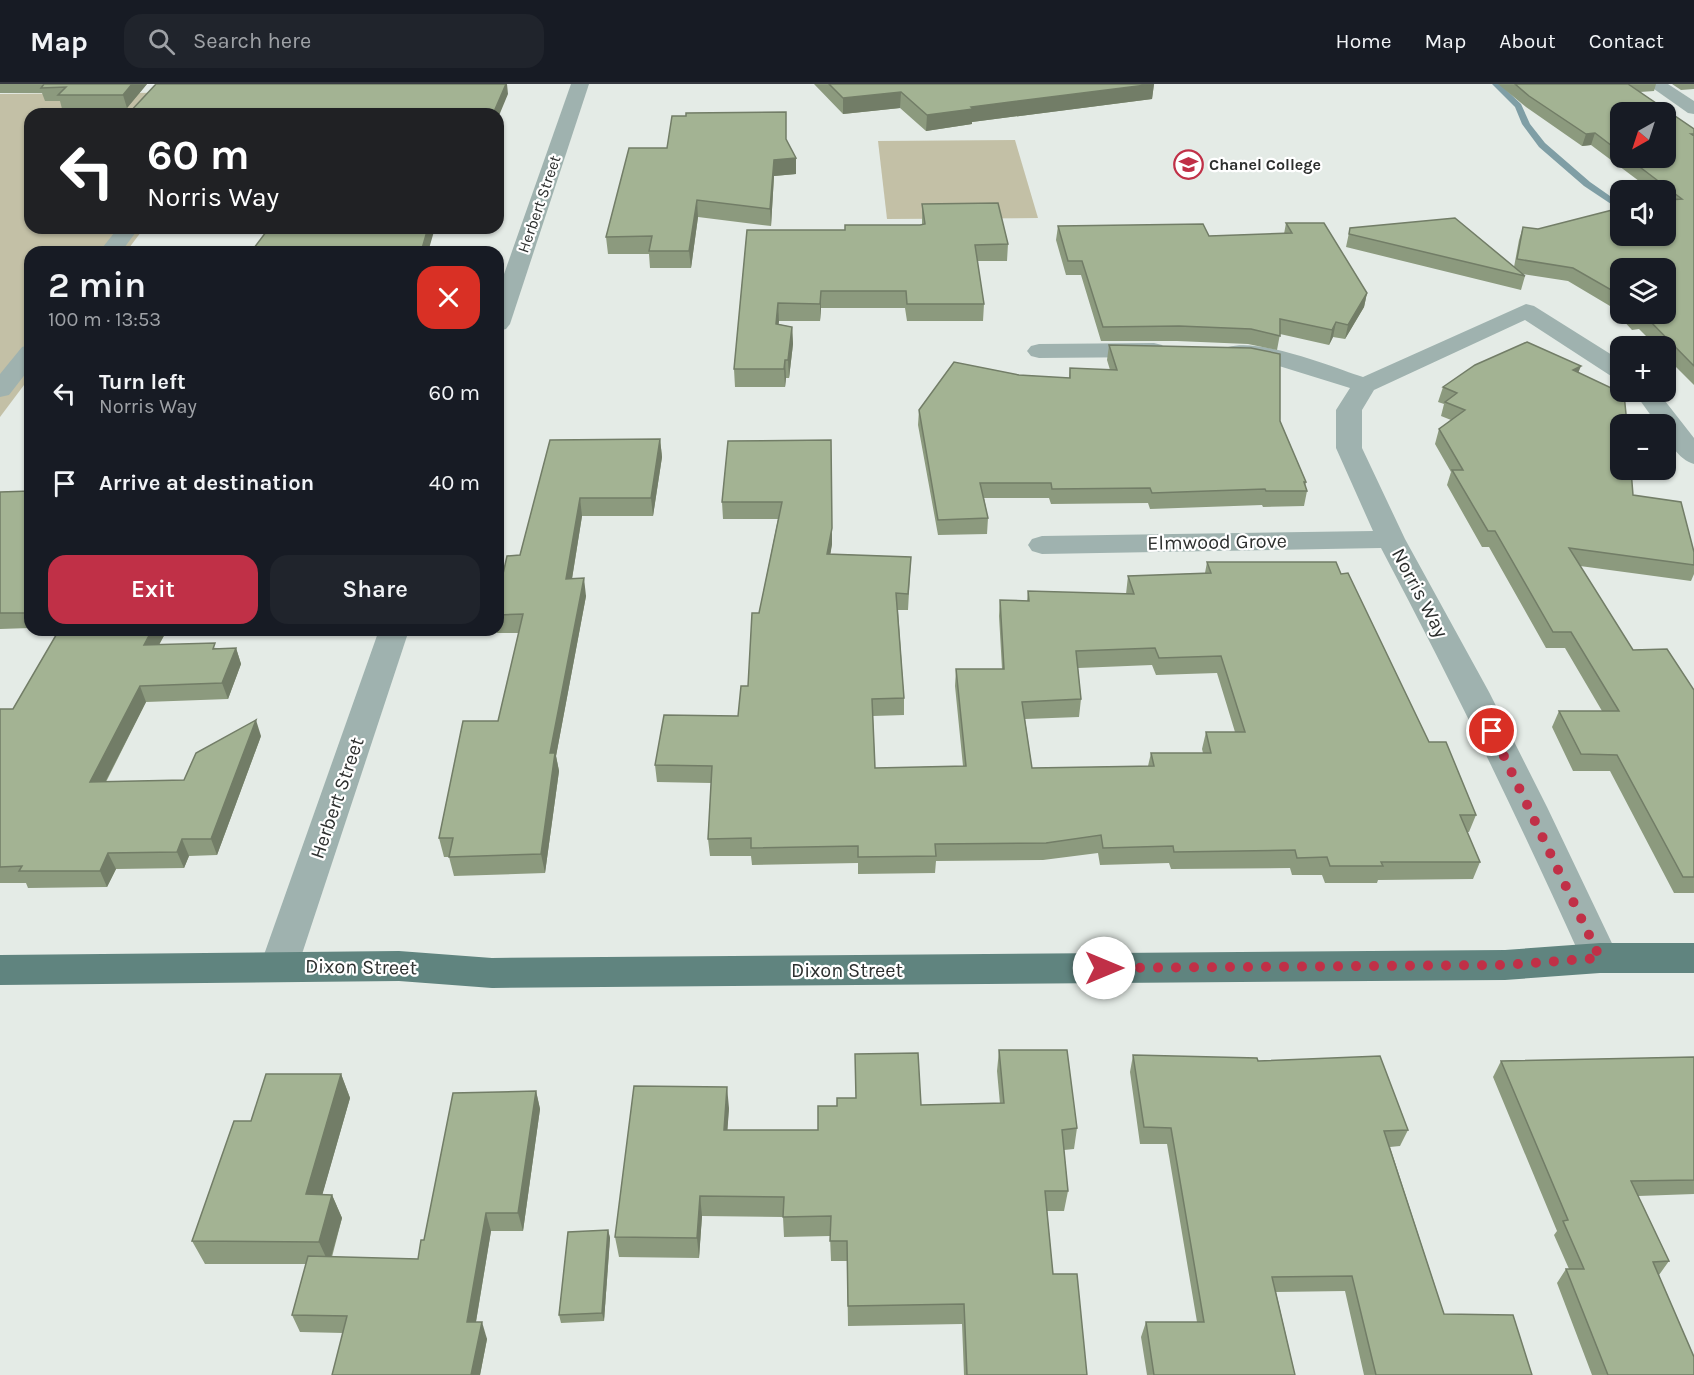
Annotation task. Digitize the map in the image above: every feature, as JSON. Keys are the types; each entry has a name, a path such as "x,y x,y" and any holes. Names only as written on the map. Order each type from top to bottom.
{"main road":[{"name":"Dixon Street","path":"0,969 399,966 492,973 1505,965 1600,958 1694,958"}],"street":[{"name":"Herbert Street","path":"504,306 580,84"},
{"path":"1656,84 1694,109"},
{"path":"115,246 124,234"},
{"path":"1212,351 1248,353 1306,366 1365,385 1526,311 1610,365"},
{"path":"1039,351 1177,350"},
{"path":"0,390 24,360"},
{"name":"Norris Way","path":"1365,385 1349,410 1349,448 1391,539 1530,807 1600,958"},
{"path":"1654,402 1694,456"},
{"name":"Elmwood Grove","path":"1042,545 1391,539"},
{"name":"Herbert Street","path":"279,966 392,636"}],"shaded area":[{"path":"248,92 236,108 24,108 24,234 140,234 130,246 24,246 24,385 0,417 0,94"},
{"path":"1015,140 1038,218 887,219 878,141"}],"building":[{"path":"44,84 132,84 123,95 58,95 66,87 41,88"},
{"path":"156,84 506,84 496,108 134,108"},
{"path":"829,84 1154,84 971,107 973,109 927,115 901,92 843,98"},
{"path":"1515,84 1628,84 1654,102 1610,102 1610,144 1595,133 1586,134"},
{"path":"786,112 786,139 796,158 774,160 770,209 697,200 689,251 649,251 652,236 606,237 629,148 667,148 672,116 686,116 686,113"},
{"path":"1676,117 1694,129 1694,134 1691,134 1694,136 1694,366 1676,348 1676,336 1665,336 1653,324 1676,324 1676,258 1610,258 1610,289 1573,268 1517,259 1523,227 1538,229 1610,211 1610,246 1676,246 1676,199 1682,199 1676,194 1676,180 1657,180 1641,168 1676,168"},
{"path":"998,203 1008,244 975,245 984,304 907,304 906,291 821,291 820,304 778,303 776,324 792,327 788,360 785,360 784,369 734,369 747,230 845,230 845,225 920,225 925,224 922,204"},
{"path":"1455,218 1525,276 1349,234 1350,228"},
{"path":"1286,223 1324,223 1367,293 1348,325 1336,322 1332,330 1280,319 1280,336 1251,329 1179,326 1103,327 1082,261 1068,261 1058,226 1203,224 1209,236 1292,233"},
{"path":"264,234 426,234 423,246 256,246"},
{"path":"1527,342 1581,366 1573,370 1610,387 1610,402 1625,402 1626,414 1610,414 1610,480 1632,480 1633,495 1681,502 1694,552 1694,565 1569,548 1633,650 1667,649 1694,690 1694,877 1683,877 1617,755 1581,754 1559,711 1619,711 1571,632 1553,632 1495,531 1488,531 1452,470 1463,470 1439,429 1465,410 1445,402 1457,393 1443,387 1475,365"},
{"path":"1109,345 1251,348 1280,354 1280,421 1306,482 1304,482 1307,491 1266,491 1265,489 1152,493 1150,488 1052,489 1051,483 980,483 988,518 938,520 919,410 954,362 1019,375 1070,378 1070,368 1117,370"},
{"path":"660,439 651,498 580,498 566,579 584,578 550,753 555,753 541,854 449,857 453,838 439,838 463,721 498,721 523,614 504,615 504,569 507,556 520,555 550,440"},
{"path":"831,440 832,528 827,554 911,557 908,594 896,593 904,698 872,699 875,768 966,766 956,669 1004,669 1000,600 1029,601 1028,591 1134,594 1128,576 1211,573 1207,562 1336,562 1341,574 1348,573 1429,742 1446,742 1476,815 1460,815 1480,862 1381,862 1383,866 1330,866 1327,857 1297,858 1295,850 1174,852 1173,846 1103,848 1101,835 1046,843 935,844 936,856 858,857 858,846 751,848 751,838 708,839 712,766 655,765 664,715 738,716 741,686 748,686 752,613 759,613 782,502 722,502 728,441","holes":["1155,648 1159,658 1221,656 1245,732 1206,732 1211,753 1151,753 1154,766 1032,768 1022,702 1081,699 1076,651"]},
{"path":"24,491 24,613 0,613 0,492"},
{"path":"56,636 149,636 144,645 215,643 213,649 236,648 222,683 140,686 90,782 184,780 196,753 256,720 211,839 182,839 177,852 108,853 100,871 19,871 22,866 0,867 0,709 13,709"},
{"path":"999,1050 1067,1050 1077,1128 1062,1130 1068,1191 1045,1191 1053,1274 1077,1274 1087,1375 967,1375 964,1304 848,1306 847,1241 830,1241 831,1216 783,1217 784,1197 700,1196 697,1238 615,1237 634,1086 727,1087 724,1130 818,1130 818,1106 837,1106 837,1098 856,1098 855,1054 918,1053 921,1105 1004,1103"},
{"path":"1133,1055 1257,1058 1258,1061 1380,1056 1408,1130 1384,1131 1444,1314 1513,1315 1532,1375 1376,1375 1352,1276 1272,1277 1295,1375 1154,1375 1146,1322 1204,1322 1171,1128 1144,1127"},
{"path":"1694,1057 1694,1180 1631,1181 1669,1261 1653,1262 1694,1357 1694,1375 1608,1375 1566,1269 1584,1269 1563,1221 1568,1220 1501,1061"},
{"path":"266,1074 341,1074 306,1194 332,1195 319,1242 192,1241 234,1121 251,1121"},
{"path":"536,1091 518,1213 486,1213 467,1322 482,1322 471,1375 332,1375 347,1316 292,1315 308,1256 418,1259 421,1240 424,1240 453,1093"},
{"path":"608,1230 602,1313 559,1315 568,1232"}],"waterway":[{"path":"1496,84 1518,106 1526,124 1542,145 1587,184 1610,200"}],"place":[{"name":"Chanel College","path":"1188,164"}],"route":[{"path":"1104,968 1505,965 1600,958 1492,731"}]}
